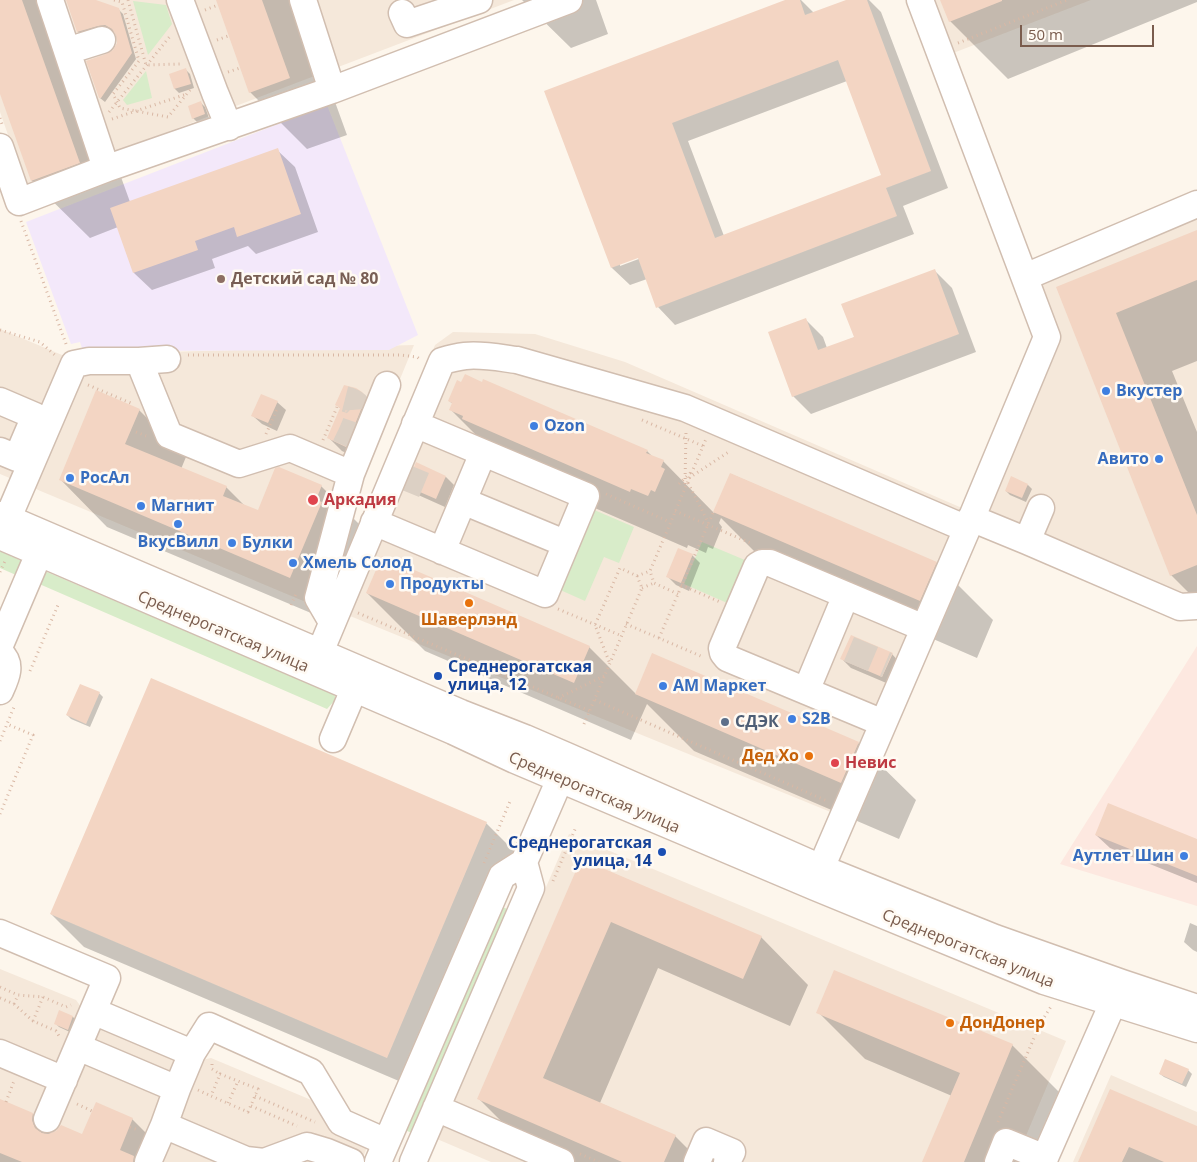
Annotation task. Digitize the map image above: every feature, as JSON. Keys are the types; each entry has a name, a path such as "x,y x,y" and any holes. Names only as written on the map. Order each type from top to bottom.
{"street":[{"path":"50,0 105,169"},
{"path":"303,0 332,90"},
{"path":"402,13 407,24 479,0"},
{"path":"494,0 502,25"},
{"path":"0,147 19,202 105,169 332,90 569,0"},
{"path":"818,877 883,723 896,669 924,628 1047,337 920,0"},
{"path":"183,8 229,126"},
{"path":"66,47 101,36"},
{"path":"1025,277 1197,204"},
{"path":"316,662 374,522 399,472 415,424 442,360 466,356 517,360 685,408 969,524 1027,541 1180,607 1197,606"},
{"path":"2,527 77,372 89,361 167,359"},
{"path":"139,361 169,435 239,464 290,448 344,463"},
{"path":"336,613 318,598 344,463 387,384"},
{"path":"0,401 35,416 17,458 0,450"},
{"path":"374,522 545,594 586,496 415,424"},
{"path":"442,551 483,453"},
{"path":"463,501 557,540"},
{"path":"1027,541 1041,508"},
{"name":"Среднерогатская улица","path":"2,527 358,679 460,713 551,749 818,877 1044,981 1197,1028"},
{"path":"0,645 43,544"},
{"path":"883,723 727,658 722,648 738,609 757,566 762,563 770,563 924,628"},
{"path":"806,691 846,595"},
{"path":"0,653 6,661 8,670 0,691"},
{"path":"333,739 358,679"},
{"name":"Среднерогатская улица","path":"358,679 453,731 560,779 818,877 1197,1008"},
{"path":"148,1162 192,1053 208,1026 223,1031 311,1072 341,1122 383,1156 502,876 524,862 560,779"},
{"path":"413,1162 532,888 524,862"},
{"path":"3,937 107,978 84,1008 69,1042 64,1080 48,1119"},
{"path":"998,1162 1006,1142 1044,1160 1113,1003"},
{"path":"84,1008 192,1053"},
{"path":"69,1042 177,1089"},
{"path":"0,1053 64,1080"},
{"path":"436,1108 561,1162"},
{"path":"164,1124 246,1161 264,1162 307,1146 351,1162"},
{"path":"697,1162 706,1141 732,1152 727,1162"}],"path":[{"path":"114,0 122,2 139,61 113,94 120,108 168,117 193,89"},
{"path":"128,0 146,64"},
{"path":"939,51 1067,0"},
{"path":"106,116 146,64 183,8"},
{"path":"146,64 182,64"},
{"path":"109,120 188,93"},
{"path":"19,202 20,219 77,372"},
{"path":"0,330 40,342 77,372 138,406"},
{"path":"167,359 189,355 400,356 418,358 425,361"},
{"path":"685,408 687,478 708,524"},
{"path":"634,417 703,446"},
{"path":"685,488 687,478 692,471 714,420"},
{"path":"136,432 151,439"},
{"path":"679,484 737,447"},
{"path":"678,594 654,583 650,571 688,482"},
{"path":"599,492 670,522"},
{"path":"675,511 760,548"},
{"path":"659,638 712,513"},
{"path":"610,664 595,625 620,568 637,576 642,588"},
{"path":"637,576 650,571"},
{"path":"584,724 642,588 654,583"},
{"path":"681,585 738,609"},
{"path":"291,605 298,587"},
{"path":"336,613 590,711"},
{"path":"557,698 605,675"},
{"path":"594,700 828,801"},
{"path":"0,814 33,735 7,724"},
{"path":"0,987 18,995 43,997 66,1007 84,1008"},
{"path":"14,1004 18,995"},
{"path":"33,1021 43,997"},
{"path":"0,998 14,1004 33,1021 56,1031 69,1042"},
{"path":"997,1125 1040,1024 1056,998"},
{"path":"220,1074 258,1089 255,1096 248,1112 211,1096 220,1074"},
{"path":"6,1102 16,1078"},
{"path":"228,1104 238,1081"},
{"path":"255,1096 318,1124"},
{"path":"251,1106 305,1129"}],"shaded area":[{"path":"0,0 514,0 26,186 0,112"},
{"path":"926,0 1091,0 948,55"},
{"name":"Детский сад № 80","path":"327,105 418,335 389,350 83,351 80,342 71,344 26,222"},
{"path":"1197,190 1197,599 1181,600 988,514 1061,340 1031,260"},
{"path":"0,329 62,355 414,345 308,603 0,474"},
{"path":"453,332 535,334 625,362 962,508 838,815 328,607 435,345"},
{"path":"1197,646 1197,906 1060,864"},
{"path":"569,834 1066,1041 1015,1162 491,1162 437,1139"},
{"path":"0,969 76,1000 90,1019 188,1063 211,1058 316,1102 370,1140 361,1162 0,1162"},
{"path":"1111,1075 1197,1112 1197,1162 1073,1162"}],"green space":[{"path":"133,1 166,5 172,24 148,55"},
{"path":"146,71 152,98 127,105 123,100"},
{"path":"592,509 634,527 619,563 604,557 585,601 558,589"},
{"path":"702,542 752,563 734,606 684,584"},
{"path":"0,551 22,561 22,573 16,575 0,568"},
{"path":"47,572 334,694 336,699 327,709 37,583 38,578"},
{"path":"501,906 509,910 414,1134 405,1130"}],"building":[{"path":"0,0 22,0 80,163 31,181 0,94"},
{"path":"66,0 96,0 119,8 132,53 101,98 99,98 86,61 113,50 117,43 116,35 112,29 105,25 77,32"},
{"path":"216,0 262,0 290,78 249,93"},
{"path":"785,0 800,0 805,15 846,0 867,0 931,171 886,188 897,216 656,308 638,258 611,268 544,91","holes":["838,60 881,175 715,238 672,123"]},
{"path":"940,0 1002,0 1002,1 949,22"},
{"path":"186,68 191,84 174,89 169,74"},
{"path":"201,101 205,114 192,119 188,106"},
{"path":"278,148 301,214 237,237 234,227 195,241 198,250 133,273 110,208"},
{"path":"1197,230 1197,280 1116,313 1197,515 1197,565 1170,576 1056,287"},
{"path":"935,269 959,334 792,397 768,332 806,318 818,350 854,337 841,304"},
{"path":"465,374 482,382 483,379 648,450 646,453 664,460 661,467 665,469 655,492 651,490 648,496 631,489 630,492 462,419 463,416 449,410 452,403 448,401 457,380 461,382"},
{"path":"344,385 356,388 366,397 346,447 327,438 340,408 335,405"},
{"path":"96,390 140,409 125,444 227,486 223,496 258,510 275,468 279,467 322,485 316,500 322,502 290,578 59,480"},
{"path":"261,394 278,401 268,423 251,416"},
{"path":"416,462 446,476 436,499 406,486"},
{"path":"730,473 937,562 920,601 713,512"},
{"path":"1011,476 1028,484 1022,498 1005,491"},
{"path":"678,548 693,554 681,583 666,577"},
{"path":"382,556 590,646 574,683 366,593"},
{"path":"851,635 893,653 882,677 840,659"},
{"path":"652,653 859,742 841,783 635,694"},
{"path":"151,678 487,822 387,1058 50,914"},
{"path":"80,684 100,692 86,724 66,715"},
{"path":"1108,803 1197,839 1197,876 1095,835"},
{"path":"581,859 762,936 743,979 611,922 543,1078 676,1135 664,1162 622,1162 477,1099"},
{"path":"834,970 1013,1044 964,1162 922,1162 960,1073 816,1013"},
{"path":"59,1010 73,1016 68,1030 54,1024"},
{"path":"1165,1059 1189,1069 1182,1084 1159,1074"},
{"path":"1110,1089 1197,1126 1197,1162 1164,1162 1129,1147 1122,1162 1078,1162"},
{"path":"0,1099 33,1113 32,1120 35,1128 42,1133 48,1134 56,1131 61,1125 82,1134 96,1102 133,1118 120,1150 134,1156 133,1162 22,1162 0,1153"}],"tunnel":[{"path":"345,399 356,404 358,413 355,425 345,446"},
{"path":"402,476 424,485"},
{"path":"849,649 887,665"}],"place":[{"name":"Детский сад № 80","path":"221,279"},
{"name":"Вкустер","path":"1106,391"},
{"name":"Ozon","path":"534,426"},
{"name":"Авито","path":"1159,459"},
{"name":"РосАл","path":"70,478"},
{"name":"Аркадия","path":"313,500"},
{"name":"Магнит","path":"141,506"},
{"name":"ВкусВилл","path":"178,524"},
{"name":"Булки","path":"232,543"},
{"name":"Хмель Солод","path":"293,563"},
{"name":"Продукты","path":"390,584"},
{"name":"Шаверлэнд","path":"469,603"},
{"name":"Среднерогатская улица, 12","path":"438,676"},
{"name":"АМ Маркет","path":"663,686"},
{"name":"S2B","path":"792,719"},
{"name":"СДЭК","path":"725,722"},
{"name":"Дед Хо","path":"809,756"},
{"name":"Невис","path":"835,763"},
{"name":"Среднерогатская улица, 14","path":"662,852"},
{"name":"Аутлет Шин","path":"1184,856"},
{"name":"ДонДонер","path":"950,1023"}]}
